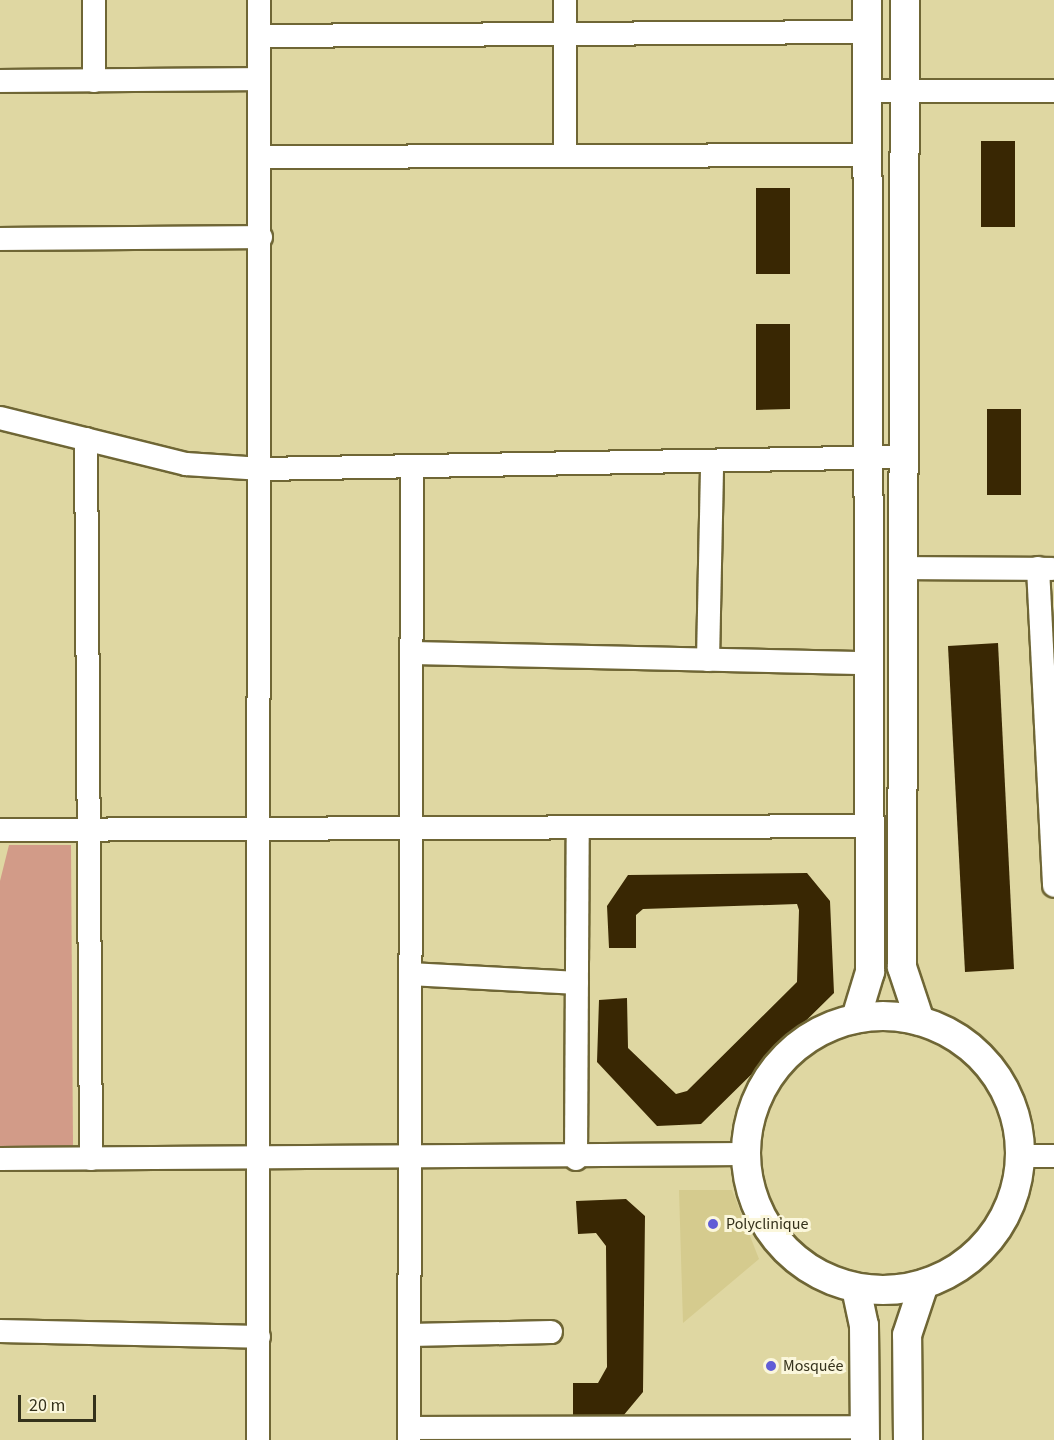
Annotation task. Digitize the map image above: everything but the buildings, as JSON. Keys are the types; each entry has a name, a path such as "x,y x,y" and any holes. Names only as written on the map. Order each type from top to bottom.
{"street":[{"path":"94,0 94,81"},
{"path":"258,1440 260,1159 257,829 262,469 259,0"},
{"path":"565,0 565,156"},
{"path":"856,1018 870,972 867,0"},
{"path":"905,0 902,967 920,1021"},
{"path":"259,36 867,32"},
{"path":"0,81 259,79"},
{"path":"867,91 1054,91"},
{"path":"260,157 867,155"},
{"path":"0,239 261,237"},
{"path":"0,418 186,464 262,469 903,457"},
{"path":"86,439 91,1159"},
{"path":"708,660 711,462"},
{"path":"412,466 414,824 409,1434 865,1433 864,1324 856,1288"},
{"path":"903,568 1046,569 1054,886"},
{"path":"413,653 869,663"},
{"path":"0,830 257,829 414,824 578,828 870,826"},
{"path":"576,1159 578,828"},
{"path":"411,974 577,983"},
{"path":"856,1018 920,1021 953,1035 998,1079 1017,1120 1021,1155 1014,1198 993,1236 963,1266 924,1284 890,1290 856,1288 821,1275 784,1247 750,1191 745,1154 750,1116 777,1067 820,1030 856,1018"},
{"path":"0,1160 576,1159 745,1154"},
{"path":"1021,1155 1054,1156"},
{"path":"908,1440 907,1335 924,1284"},
{"path":"0,1331 259,1337"},
{"path":"410,1335 551,1332"}],"shaded area":[{"path":"9,845 71,845 73,1147 0,1147 0,881"},
{"name":"Polyclinique","path":"679,1190 732,1190 759,1259 683,1323"}],"place":[{"name":"Polyclinique","path":"713,1224"},
{"name":"Mosquée","path":"771,1366"}]}
